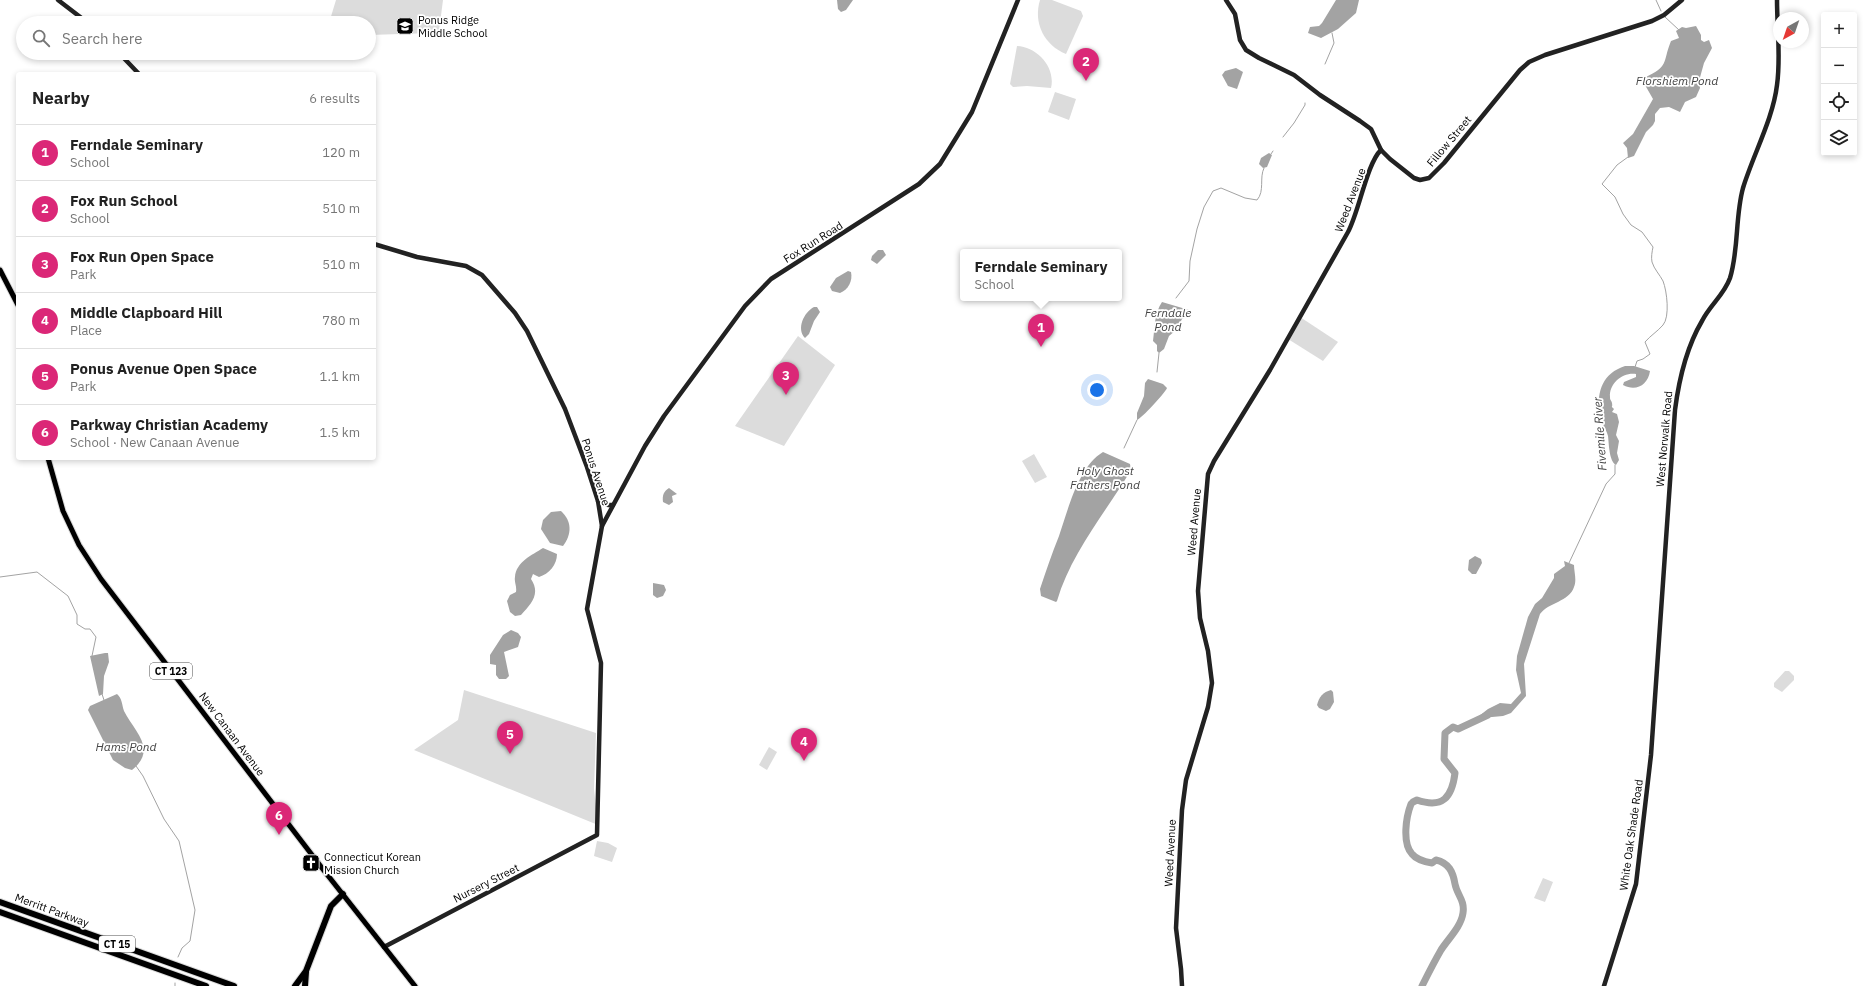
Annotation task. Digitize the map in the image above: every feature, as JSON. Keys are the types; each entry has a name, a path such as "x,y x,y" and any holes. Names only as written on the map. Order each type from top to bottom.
{"highway":[{"path":"295,986 306,971 331,906 343,894"},
{"name":"Merritt Parkway","path":"0,902 234,986"},
{"name":"Merritt Parkway","path":"0,912 206,986"},
{"path":"305,986 306,971"}],"main road":[{"path":"0,270 16,301"},
{"name":"New Canaan Avenue","path":"49,460 63,511 78,545 101,579 415,986"}],"street":[{"path":"58,0 79,16"},
{"name":"Fox Run Road","path":"602,526 652,434 694,374 753,295 771,279 919,184 940,164 972,112 1018,0"},
{"name":"Fillow Street","path":"1226,0 1235,14 1240,40 1246,50 1294,75 1320,95 1360,121 1374,134 1382,150 1390,159 1414,178 1424,180 1429,178 1444,163 1510,81 1526,65 1545,55 1652,21 1664,15 1682,0"},
{"name":"West Norwalk Road","path":"1651,755 1678,382 1689,349 1702,320 1721,295 1730,276 1735,255 1743,189 1768,119 1777,85 1777,0"},
{"path":"125,60 137,72"},
{"name":"Weed Avenue","path":"1182,986 1176,936 1178,872 1184,789 1208,707 1212,683 1208,651 1200,618 1198,591 1208,474 1214,461 1270,370 1348,232 1357,212 1374,158 1382,150"},
{"name":"Ponus Avenue","path":"376,245 418,257 473,268 482,275 515,313 536,348 565,409 598,501 602,526 587,610 601,663 597,836"},
{"path":"598,501 608,505 614,505"},
{"name":"White Oak Shade Road","path":"1604,986 1636,884 1651,755"},
{"name":"Nursery Street","path":"384,947 597,836"}],"shaded area":[{"path":"336,0 443,0 439,31 432,33 376,35 376,16 331,16"},
{"path":"1040,0 1052,0 1081,11 1083,16 1066,54 1052,45 1042,32 1038,17"},
{"path":"1017,46 1024,47 1038,54 1048,66 1052,80 1051,88 1027,86 1013,87 1010,84"},
{"path":"1055,92 1076,99 1069,120 1048,112"},
{"path":"1300,317 1338,342 1323,361 1288,339"},
{"path":"798,336 835,365 784,446 735,426"},
{"path":"1034,454 1047,477 1035,483 1022,461"},
{"path":"1785,671 1789,671 1794,676 1794,680 1782,692 1774,687 1774,683"},
{"path":"464,690 596,733 594,789 598,825 414,750 458,720"},
{"path":"769,747 777,752 767,770 759,765"},
{"path":"597,841 608,843 617,848 612,862 594,856"},
{"path":"1543,878 1553,882 1545,902 1534,898"}],"water":[{"path":"837,0 853,0 846,10 841,12 838,9"},
{"path":"1336,0 1359,0 1356,13 1338,29 1321,38 1308,33 1310,27 1319,26 1322,23"},
{"name":"Florshiem Pond","path":"1696,26 1701,35 1701,40 1704,42 1709,40 1712,48 1704,63 1699,81 1700,88 1696,97 1685,102 1680,112 1669,107 1660,108 1655,114 1655,121 1653,125 1646,132 1634,156 1628,158 1627,148 1623,143 1633,134 1653,99 1645,85 1644,78 1662,67 1671,41 1679,38 1676,31 1682,27 1686,28"},
{"path":"1236,68 1243,72 1237,89 1228,86 1222,75 1225,71"},
{"path":"1269,153 1272,155 1267,167 1263,168 1259,164 1261,158"},
{"path":"878,250 883,250 886,255 877,264 871,260 872,256"},
{"path":"848,271 851,272 851,282 848,287 840,293 832,291 830,287 836,278"},
{"name":"Ferndale Pond","path":"1162,302 1189,310 1188,316 1182,319 1176,330 1169,336 1164,349 1159,353 1157,351 1157,345 1153,341 1156,316"},
{"path":"817,307 820,312 814,321 809,334 805,338 801,330 802,321 810,309"},
{"path":"1625,366 1634,366 1650,371 1647,380 1641,386 1632,388 1623,385 1624,382 1636,377 1636,374 1631,374 1622,377 1614,383 1610,392 1612,407 1614,409 1612,412 1617,414 1619,422 1616,435 1619,441 1617,453 1619,460 1616,465 1612,460 1608,436 1599,412 1599,397 1603,384 1611,373"},
{"path":"1148,379 1163,384 1167,388 1153,406 1137,420 1137,413 1144,396 1145,383"},
{"name":"Holy Ghost Fathers Pond","path":"1103,452 1130,464 1131,470 1080,550 1063,583 1056,602 1041,596 1040,589 1070,502 1080,478 1094,459"},
{"path":"669,488 677,494 672,496 673,502 669,505 663,502 663,497 666,490"},
{"path":"561,511 565,515 570,528 568,537 563,546 550,543 541,529 543,520 551,512"},
{"path":"543,548 557,554 556,562 543,576 539,577 533,574 531,579 535,589 534,598 521,615 515,616 510,612 507,601 510,595 516,592 515,579 518,567 530,556"},
{"path":"1475,556 1481,559 1482,563 1476,574 1472,574 1468,570 1469,560"},
{"path":"1564,561 1574,565 1575,584 1568,596 1548,607 1540,614 1524,664 1526,696 1511,713 1503,716 1481,718 1479,716 1488,709 1500,703 1511,704 1521,693 1516,670 1517,656 1528,617 1535,604 1542,598 1554,578 1554,574 1565,566"},
{"path":"653,583 664,585 666,590 663,596 657,598 653,595"},
{"path":"511,630 518,633 521,637 518,647 504,652 509,676 506,679 499,679 496,675 496,665 490,664 490,655 503,635"},
{"path":"108,653 109,662 104,676 103,694 99,696 90,656"},
{"path":"1331,690 1333,692 1334,702 1330,709 1326,711 1319,708 1317,705 1320,697"},
{"name":"Hams Pond","path":"117,694 121,700 124,711 142,740 144,747 140,762 132,770 125,768 113,760 88,710 90,706"}],"waterway":[{"name":"Fivemile River","path":"1656,0 1661,11"},
{"name":"Fivemile River","path":"1665,17 1679,30"},
{"path":"1325,64 1334,43 1332,33"},
{"path":"1283,137 1294,123 1305,103"},
{"name":"Fivemile River","path":"1628,157 1617,165 1602,184 1615,197 1623,214 1631,225 1642,232 1653,247 1652,262 1663,281 1666,291 1667,304 1667,316 1663,325 1645,342 1650,354 1637,361 1635,367"},
{"path":"1176,298 1189,281 1190,261 1197,229 1204,207 1213,191 1221,188 1245,198 1257,200 1261,193 1264,168"},
{"path":"1157,372 1159,353"},
{"path":"1124,448 1137,420"},
{"name":"Fivemile River","path":"1569,563 1606,484 1615,474 1615,465"},
{"path":"0,577 37,572 68,596 77,615 77,624 85,629 90,629 96,637 92,656"},
{"path":"102,694 104,700"},
{"name":"Fivemile River","path":"1413,802 1417,800 1433,803 1440,802 1445,799 1451,789 1455,773 1444,759 1445,733 1453,727 1458,729 1488,715"},
{"path":"136,766 143,776 164,819 179,841 195,910 190,941 182,948 178,957"},
{"name":"Fivemile River","path":"1411,804 1406,830 1409,849 1414,856 1421,860 1432,863 1436,860 1440,861 1450,869 1463,905 1463,913 1460,923 1441,950 1422,986"}],"place":[{"name":"Ponus Ridge Middle School","path":"405,26"},
{"name":"Fox Run School","path":"1086,81"},
{"name":"Ferndale Seminary","path":"1041,347"},
{"name":"Fox Run Open Space","path":"786,395"},
{"name":"Ponus Avenue Open Space","path":"510,754"},
{"name":"Middle Clapboard Hill","path":"804,761"},
{"name":"Parkway Christian Academy","path":"279,835"},
{"name":"Connecticut Korean Mission Church","path":"311,863"}]}
